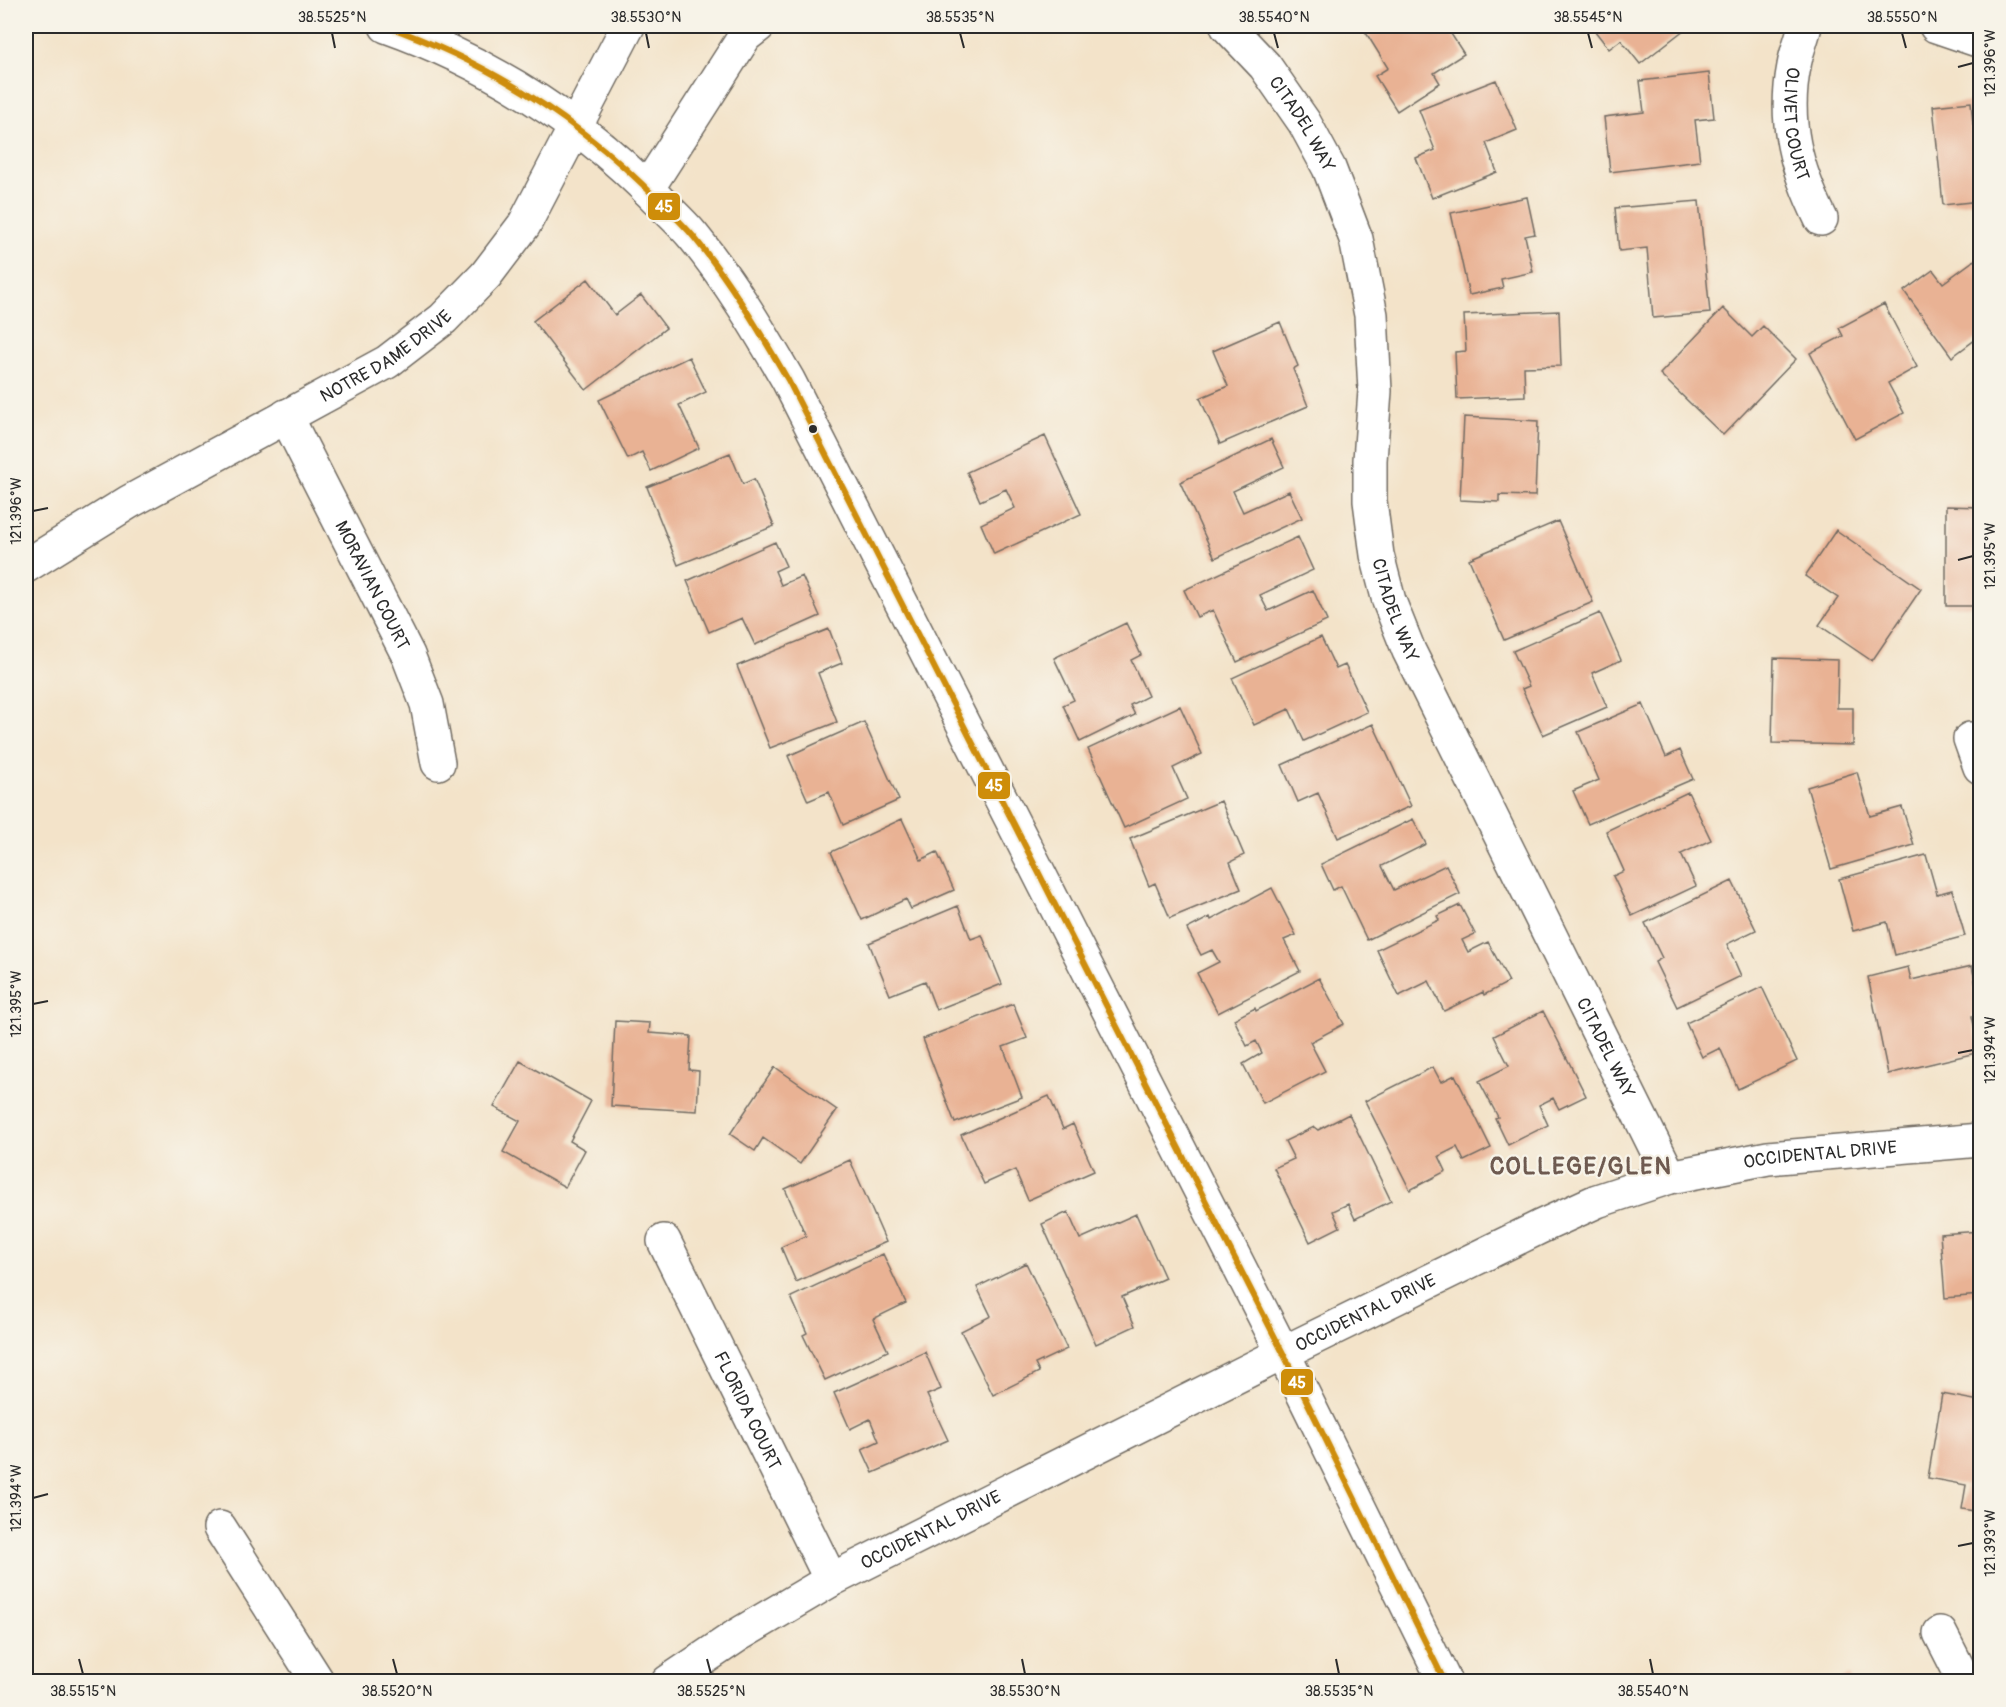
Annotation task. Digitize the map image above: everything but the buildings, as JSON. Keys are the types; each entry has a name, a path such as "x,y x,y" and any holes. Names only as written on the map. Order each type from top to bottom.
{"street":[{"path":"386,26 445,49 511,83 576,127 631,172 692,235 744,304 788,380 1282,1353 1445,1682"},
{"name":"NOTRE DAME DRIVE","path":"26,566 129,502 387,362 443,319 486,275 524,225 628,26"},
{"path":"647,189 745,36 758,26"},
{"name":"CITADEL WAY","path":"1227,26 1265,66 1304,122 1329,168 1356,239 1371,315 1375,391 1370,460 1370,501 1377,555 1389,601 1409,651 1670,1177"},
{"name":"OLIVET COURT","path":"1805,26 1794,66 1790,111 1794,148 1804,185 1821,219"},
{"path":"1936,26 1980,41"},
{"name":"MORAVIAN COURT","path":"286,416 408,655 427,704 438,763"},
{"name":"OCCIDENTAL DRIVE","path":"668,1682 738,1635 831,1580 1282,1353 1597,1201 1670,1177 1768,1158 1980,1140"},
{"name":"FLORIDA COURT","path":"663,1241 831,1580"},
{"path":"220,1528 318,1682"},
{"path":"1940,1633 1965,1682"}],"transit line":[{"name":"45","path":"386,26 425,41 498,77 534,98 600,147 631,174 689,232 707,253 744,306 788,380 1283,1353 1445,1682"}],"district":[{"name":"COLLEGE/GLEN","path":"1581,1166"}]}
